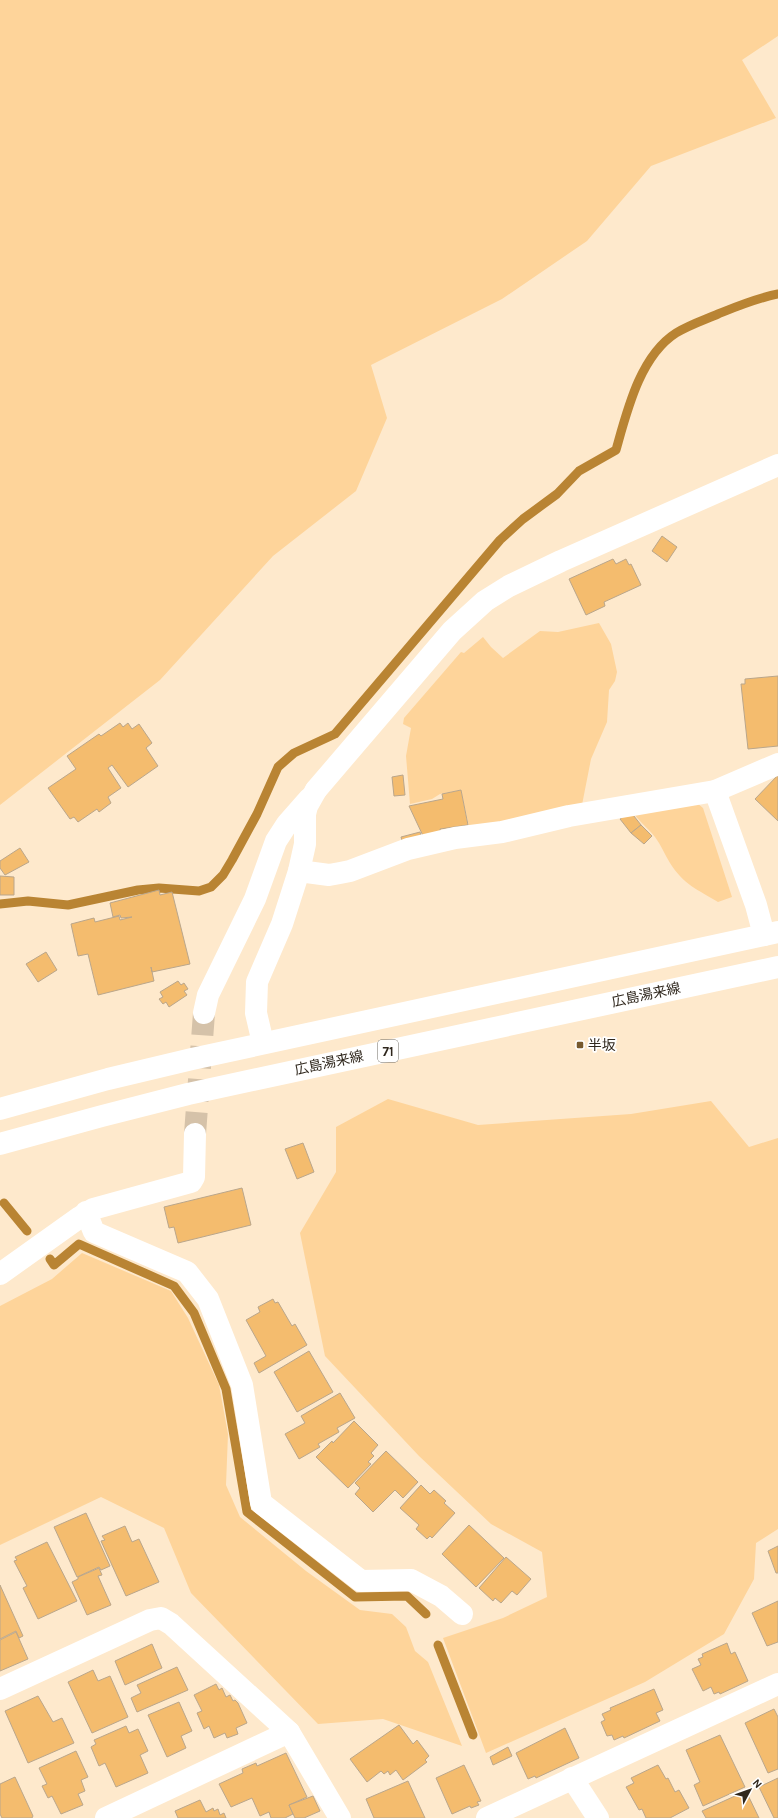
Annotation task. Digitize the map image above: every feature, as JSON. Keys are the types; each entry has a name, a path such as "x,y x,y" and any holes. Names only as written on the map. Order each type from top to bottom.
{"street":[{"path":"204,1013 208,995 255,899 276,841 287,824 452,631 485,601 509,586 561,561 778,465"},
{"path":"299,871 329,875 340,873 350,871 408,849 455,838 508,831 569,816 715,791 778,764"},
{"path":"262,1043 256,1013 257,982 282,924 299,871 305,844 305,814 307,806 316,790"},
{"path":"0,1109 108,1079 262,1043 771,933 756,905 715,791"},
{"name":"広島湯来線","path":"0,1144 102,1116 196,1093 778,967"},
{"path":"0,1274 86,1212 191,1182 194,1177 195,1134"},
{"path":"86,1212 94,1232 187,1272 208,1299 242,1385 261,1503 361,1581 411,1580 441,1596 462,1614"},
{"path":"0,1689 150,1620 161,1618 170,1624 289,1732 340,1818"},
{"path":"487,1818 778,1684"},
{"path":"106,1818 289,1732"},
{"path":"572,1778 598,1818"}],"shaded area":[{"path":"0,0 778,0 778,36 742,60 776,118 651,166 587,241 502,299 371,365 387,418 356,491 273,556 160,680 0,805"},
{"path":"599,623 611,644 617,672 615,681 609,690 607,722 591,759 582,805 470,831 461,790 440,794 432,799 410,804 406,756 411,728 403,724 404,718 461,652 464,653 483,637 503,658 540,631 558,632"},
{"path":"697,803 703,808 732,897 718,902 691,886 680,876 670,863 655,837 634,814"},
{"path":"388,1099 478,1125 631,1114 711,1101 749,1147 778,1138 778,1529 756,1543 754,1579 724,1634 645,1682 486,1753 443,1638 503,1618 547,1597 542,1552 491,1524 419,1456 325,1356 300,1233 336,1172 336,1127"},
{"path":"82,1253 171,1291 188,1318 219,1385 228,1434 226,1485 240,1517 306,1571 360,1610 392,1614 406,1627 415,1651 428,1662 462,1746 383,1719 318,1724 191,1593 164,1528 101,1497 0,1545 0,1306 52,1279"}],"building":[{"path":"662,536 677,547 667,562 652,551"},
{"path":"613,559 616,564 626,559 629,565 631,564 641,585 604,602 605,606 586,615 569,579"},
{"path":"778,676 778,746 748,749 741,684 745,684 745,679"},
{"path":"120,723 123,727 128,723 132,729 139,724 152,743 146,748 158,766 128,787 112,765 108,768 121,788 108,797 111,803 99,812 97,809 78,822 74,817 70,819 48,788 76,769 67,756 99,734 101,736"},
{"path":"403,775 405,795 394,796 392,777"},
{"path":"778,775 778,821 755,799"},
{"path":"461,790 468,825 440,829 441,834 424,838 409,806 443,799 442,794"},
{"path":"630,811 641,825 631,833 620,819"},
{"path":"641,825 652,836 644,844 631,833"},
{"path":"420,832 422,839 403,844 401,837"},
{"path":"20,848 29,862 5,875 0,868 0,861"},
{"path":"0,876 14,877 14,895 0,895"},
{"path":"159,890 160,895 172,892 190,964 152,972 154,981 98,995 88,954 78,956 71,924 94,918 95,922 119,916 120,920 132,917 121,918 120,915 113,917 110,903"},
{"path":"46,952 57,970 38,982 26,964"},
{"path":"178,981 181,985 184,983 188,989 184,991 187,995 169,1007 166,1002 163,1004 159,999 163,997 160,992"},
{"path":"303,1143 314,1172 297,1179 285,1149"},
{"path":"242,1188 251,1225 178,1243 174,1227 169,1228 164,1207"},
{"path":"273,1299 275,1303 278,1302 292,1326 295,1324 307,1345 259,1373 254,1363 266,1356 246,1320 260,1312 258,1307"},
{"path":"309,1351 333,1392 297,1412 274,1372"},
{"path":"340,1393 355,1418 337,1428 339,1432 318,1444 320,1447 299,1459 285,1434 305,1423 301,1416"},
{"path":"354,1421 378,1445 371,1453 374,1456 368,1462 371,1464 348,1488 316,1457 332,1441 333,1443"},
{"path":"386,1451 418,1482 403,1498 395,1490 373,1512 355,1494 360,1488 355,1483"},
{"path":"421,1485 430,1494 434,1490 446,1501 444,1503 455,1513 432,1538 430,1536 427,1539 416,1529 419,1525 400,1508"},
{"path":"86,1513 110,1566 101,1570 99,1567 77,1577 54,1527"},
{"path":"469,1525 504,1558 476,1587 442,1554"},
{"path":"125,1526 132,1542 139,1539 159,1582 126,1596 101,1541 105,1540 102,1536"},
{"path":"47,1542 77,1601 38,1619 23,1588 27,1586 14,1561 17,1560 15,1557"},
{"path":"778,1546 778,1573 776,1573 768,1551"},
{"path":"506,1557 531,1579 517,1595 512,1591 501,1603 495,1598 493,1601 479,1588"},
{"path":"99,1568 102,1575 98,1576 111,1605 87,1615 72,1582 78,1579 78,1577"},
{"path":"0,1585 23,1636 19,1638 16,1631 0,1639"},
{"path":"778,1601 778,1642 767,1646 752,1613"},
{"path":"16,1632 28,1659 0,1671 0,1640"},
{"path":"727,1643 731,1654 735,1652 748,1681 720,1694 719,1692 714,1694 711,1687 703,1691 692,1669 701,1665 698,1659 703,1657 702,1654"},
{"path":"152,1644 162,1668 125,1685 115,1661"},
{"path":"177,1667 188,1690 137,1712 131,1698 141,1693 137,1685"},
{"path":"93,1670 98,1681 110,1676 128,1717 92,1733 68,1682"},
{"path":"216,1684 219,1690 222,1688 226,1697 230,1695 233,1701 235,1700 238,1703 247,1723 236,1728 238,1734 227,1738 225,1733 214,1738 209,1726 204,1729 197,1713 202,1711 194,1695"},
{"path":"654,1689 663,1710 656,1713 660,1721 624,1738 623,1736 614,1740 612,1735 607,1736 601,1722 605,1720 602,1714 611,1710 610,1708"},
{"path":"38,1696 53,1722 62,1718 74,1743 28,1763 5,1711"},
{"path":"179,1702 192,1731 181,1736 186,1748 167,1757 148,1715"},
{"path":"774,1709 778,1717 778,1769 768,1773 745,1723"},
{"path":"399,1725 413,1744 417,1740 429,1756 425,1760 427,1762 403,1780 396,1770 390,1775 388,1771 384,1774 381,1771 367,1782 350,1759"},
{"path":"126,1726 129,1733 138,1729 148,1751 140,1755 148,1773 116,1787 105,1763 99,1766 91,1747 96,1744 94,1740"},
{"path":"565,1728 579,1758 536,1778 535,1776 528,1779 516,1753"},
{"path":"720,1735 745,1787 703,1806 694,1785 700,1782 686,1750"},
{"path":"508,1747 512,1756 493,1765 490,1757"},
{"path":"76,1751 88,1777 81,1780 85,1791 78,1794 83,1805 61,1814 52,1796 48,1798 42,1786 47,1784 39,1768"},
{"path":"286,1753 307,1797 289,1805 293,1814 285,1818 271,1818 269,1812 260,1816 252,1798 231,1807 219,1784 243,1773 242,1769 256,1763 257,1766"},
{"path":"464,1765 481,1801 477,1802 479,1805 471,1808 470,1806 452,1814 436,1778"},
{"path":"658,1765 666,1779 668,1778 675,1792 679,1790 689,1808 670,1818 646,1818 642,1809 639,1810 626,1787 634,1783 631,1778"},
{"path":"15,1777 33,1816 32,1818 2,1818 0,1814 0,1784"},
{"path":"778,1778 778,1818 774,1818 759,1787"},
{"path":"408,1781 425,1818 374,1818 366,1799"},
{"path":"746,1791 759,1818 706,1818 702,1811"},
{"path":"313,1796 320,1811 304,1818 295,1818 289,1805"},
{"path":"200,1800 206,1812 213,1808 214,1811 218,1809 220,1815 224,1813 226,1818 178,1818 175,1811"}],"waterway":[{"path":"0,904 28,901 68,905 138,890 159,888 199,891 211,887 223,875 232,860 257,814 278,767 294,753 335,734 500,540 523,519 557,494 579,471 616,450 630,402 644,370 664,343 676,333 697,323 748,302 778,294"},
{"path":"4,1203 27,1231"},
{"path":"50,1259 54,1265 79,1244 174,1286 194,1313 226,1389 247,1512 355,1597 407,1596 426,1614"},
{"path":"438,1645 473,1735"}],"tunnel":[{"path":"195,1134 204,1013"}],"place":[{"name":"半坂","path":"580,1045"}]}
